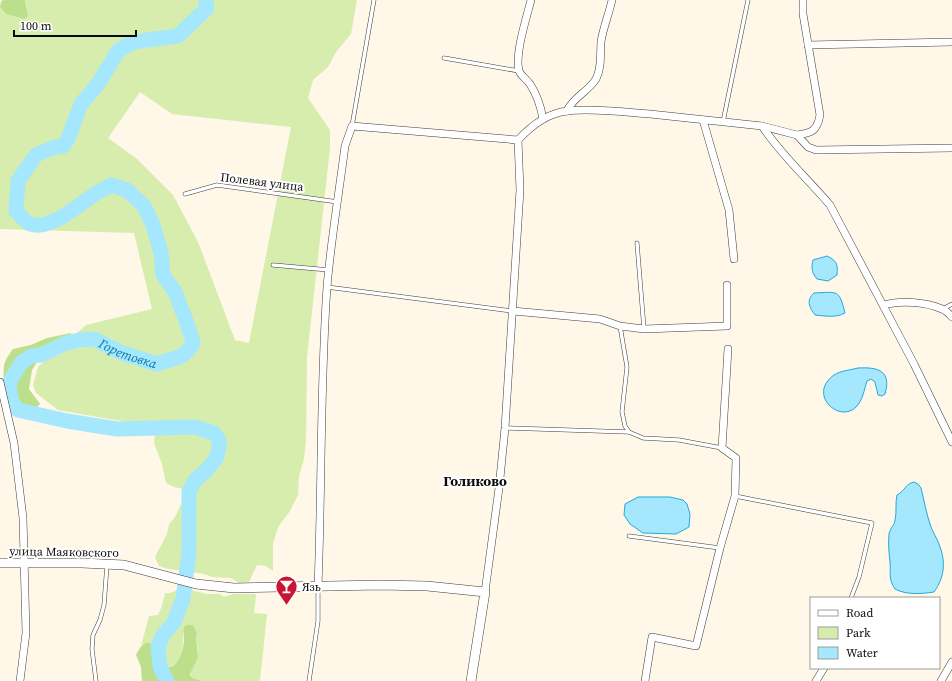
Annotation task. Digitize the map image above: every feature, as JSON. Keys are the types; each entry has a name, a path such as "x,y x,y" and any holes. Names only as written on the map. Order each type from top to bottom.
{"street":[{"path":"531,0 519,50 519,72 530,84 541,108 543,119"},
{"path":"567,111 570,103 590,86 596,78 600,67 601,42 612,0"},
{"path":"471,681 499,488 505,428 520,190 518,140 528,129 543,119 567,111 610,110 762,126 797,136 807,134 813,131 818,124 820,115 802,0"},
{"path":"808,45 952,42"},
{"path":"704,120 729,210 734,259"},
{"path":"318,586 327,287 345,146 352,126 518,140"},
{"path":"762,126 771,140 815,187 830,206 884,305 952,442"},
{"path":"797,136 808,148 816,150 952,148"},
{"path":"513,311 600,319 620,326 644,329 727,326 727,285"},
{"path":"884,305 904,302 932,305 944,309 952,316"},
{"path":"645,681 652,636 696,646 720,548 735,496 736,458 722,448 728,349"},
{"path":"0,382 14,443 23,518 26,633 20,681"},
{"name":"улица Маяковского","path":"0,563 107,564 139,568 196,584 234,588 380,585 427,586 485,592"},
{"path":"941,681 952,662"},
{"path":"816,681 823,669"}],"lane":[{"path":"352,126 374,0"},
{"path":"723,122 748,0"},
{"path":"444,58 519,72"},
{"name":"Полевая улица","path":"185,194 217,185 338,202"},
{"path":"637,243 644,329"},
{"path":"273,265 329,270"},
{"path":"327,287 513,311"},
{"path":"944,309 952,304"},
{"path":"620,326 627,367 622,412 624,426 629,432"},
{"path":"505,428 629,432 643,438 679,440 722,448"},
{"path":"735,496 872,523 859,577 851,597"},
{"path":"629,536 720,548"},
{"path":"96,681 92,642 93,635 100,620 104,605 107,564"},
{"path":"309,681 318,621 318,586"}],"green space":[{"path":"3,0 25,0 28,16 24,19 6,14 0,7"},
{"path":"25,0 357,0 351,34 336,52 328,67 313,80 308,98 330,130 330,148 307,357 306,440 304,459 299,476 298,495 290,511 278,527 273,544 273,571 266,566 257,565 249,582 239,583 231,578 213,577 159,566 155,557 167,534 169,524 175,517 184,498 184,489 174,487 166,483 162,464 154,443 155,433 141,421 132,423 58,410 36,393 33,385 38,367 44,361 61,354 77,333 86,325 152,309 134,233 0,229 0,7 6,14 24,19 27,6","holes":["140,92 172,114 291,127 249,343 235,340 198,242 173,195 137,159 108,138"]},
{"path":"71,333 69,343 54,354 37,362 32,370 29,389 40,404 33,411 25,414 12,403 7,395 4,381 5,362 13,349 31,345 47,338"},
{"path":"183,588 207,594 219,594 224,597 233,594 256,594 254,613 267,614 260,681 202,681 192,678 191,672 198,653 196,639 197,634 183,632 181,654 176,663 167,668 159,659 151,642 145,643 141,646 149,616 158,615 165,593 170,593"},
{"path":"193,625 197,634 198,657 190,674 192,678 202,681 142,681 141,667 136,655 143,644 149,642 152,644 161,662 167,668 172,666 179,659 184,643 184,627"}],"water":[{"path":"827,256 836,263 837,275 828,281 817,279 812,270 813,260"},
{"path":"828,292 836,294 841,300 845,313 834,316 815,315 809,304 810,298 814,293"},
{"path":"858,368 877,369 885,375 887,386 885,394 882,396 878,395 875,382 871,379 867,381 862,398 856,407 849,411 842,412 834,409 828,404 825,398 824,390 826,383 836,374"},
{"path":"914,482 921,488 932,530 942,553 943,570 940,581 934,592 914,594 899,591 895,589 893,585 891,579 889,537 895,522 897,495 909,484"},
{"path":"638,497 670,497 683,500 687,504 690,514 689,527 676,534 643,533 630,524 624,515 625,504"}],"waterway":[{"name":"Горетовка","path":"167,681 160,667 158,647 163,635 174,622 183,599 189,552 189,491 196,479 205,472 216,459 219,448 219,440 214,433 195,427 117,429 67,421 18,410 11,400 9,383 21,363 31,356 41,355 66,343 79,340 94,339 122,353 157,364 182,356 191,347 193,342 175,292 163,275 161,253 153,225 144,206 127,190 111,185 95,194 64,216 47,224 30,224 16,211 18,181 36,155 52,148 63,146 68,139 81,104 98,84 118,51 131,43 178,36 207,8 206,0"}],"place":[{"name":"Язь","path":"287,606"}],"district":[{"name":"Голиково","path":"475,481"}]}
